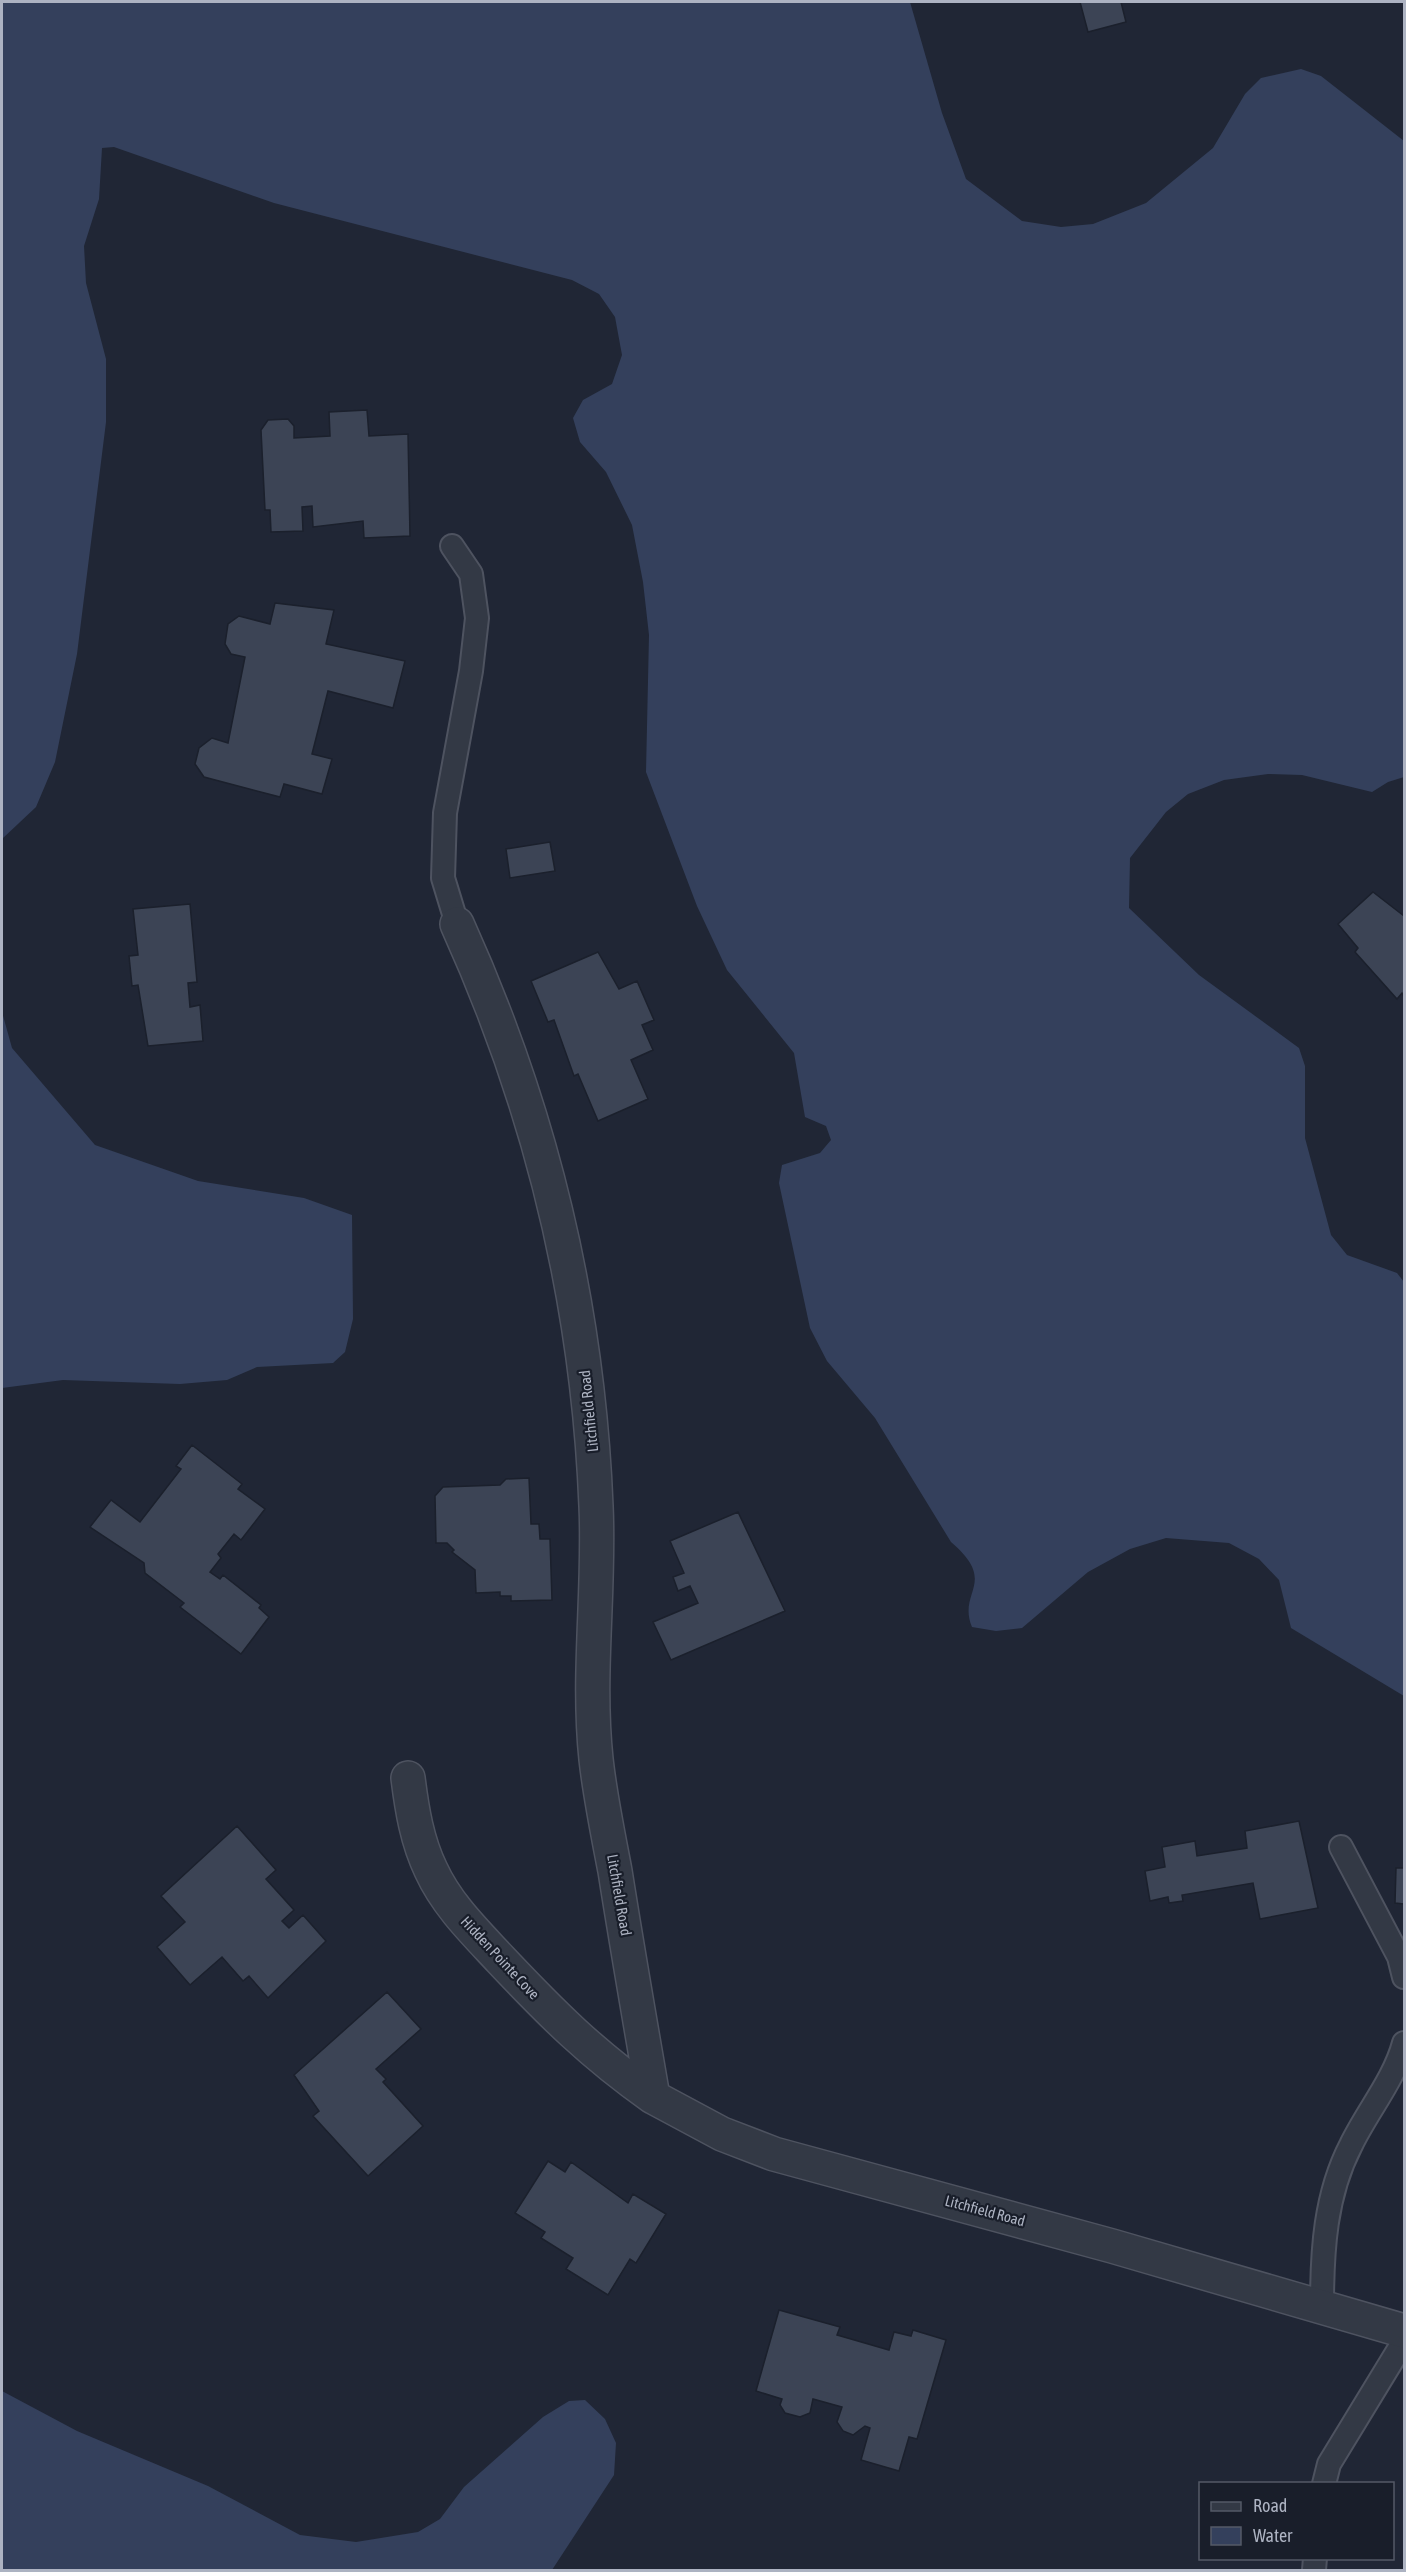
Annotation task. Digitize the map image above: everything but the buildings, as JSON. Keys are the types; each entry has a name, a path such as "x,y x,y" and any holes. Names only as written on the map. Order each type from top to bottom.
{"street":[{"name":"Litchfield Road","path":"457,924 491,999 525,1095 571,1278 590,1404 595,1486 591,1667 596,1759 653,2097 722,2134 774,2154 1322,2306 1404,2331"},
{"name":"Hidden Pointe Cove","path":"408,1778 414,1826 428,1862 457,1912 562,2025 604,2062 653,2097"}],"lane":[{"path":"452,546 471,574 477,618 471,671 445,813 443,878 457,924"},
{"path":"1341,1847 1399,1957 1404,1977"},
{"path":"1322,2306 1322,2251 1331,2198 1350,2146 1399,2063 1404,2043"},
{"path":"1324,2482 1329,2464 1404,2342"}],"water":[{"path":"2,2 910,2 942,113 966,179 1022,221 1061,227 1093,224 1146,203 1213,148 1245,94 1261,78 1301,69 1321,76 1404,141 1404,777 1388,782 1372,792 1302,775 1268,774 1224,780 1188,794 1166,812 1130,858 1129,908 1199,975 1299,1048 1305,1066 1305,1138 1331,1235 1347,1255 1397,1273 1404,1282 1404,1696 1291,1628 1279,1580 1259,1559 1229,1543 1166,1538 1130,1549 1088,1572 1022,1628 996,1631 972,1627 969,1604 975,1577 972,1568 965,1556 951,1542 875,1418 827,1361 810,1328 779,1183 782,1165 820,1153 831,1140 826,1126 805,1117 794,1053 727,970 697,906 646,772 649,635 643,582 632,525 606,472 580,442 573,418 583,400 612,384 622,355 615,317 599,294 572,280 274,203 114,147 102,148 99,199 84,246 86,283 106,359 106,422 77,654 55,762 36,807 2,839"},
{"path":"2,1012 12,1048 95,1145 198,1181 304,1198 352,1215 353,1319 345,1352 333,1363 257,1367 227,1380 180,1384 63,1380 2,1388"},
{"path":"2,2391 77,2431 208,2486 300,2535 356,2542 418,2532 440,2519 464,2487 543,2417 569,2401 585,2400 605,2419 616,2443 614,2475 552,2570 2,2570"}]}
